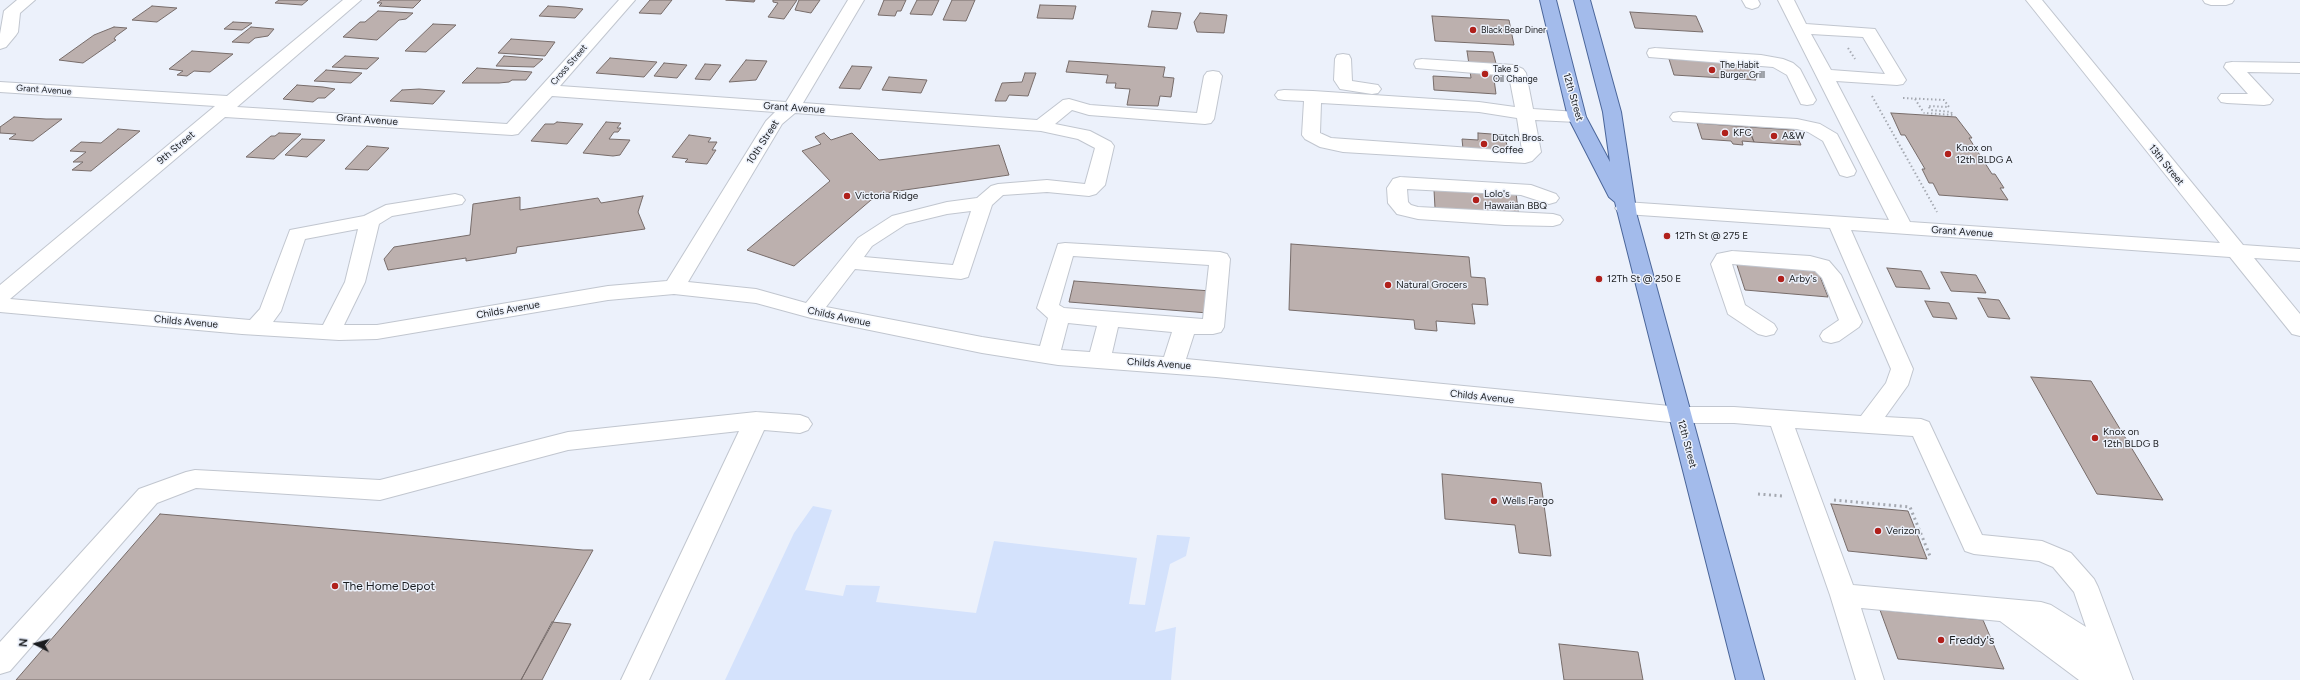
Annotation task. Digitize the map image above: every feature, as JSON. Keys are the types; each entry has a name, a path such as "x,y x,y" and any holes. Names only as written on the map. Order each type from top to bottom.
{"main road":[{"name":"12th Street","path":"1548,0 1576,117 1625,208"},
{"name":"12th Street","path":"1582,0 1612,112 1625,208 1750,680"}],"street":[{"path":"0,44 10,32 12,11 27,0"},
{"name":"9th Street","path":"0,296 353,0"},
{"name":"Cross Street","path":"512,130 627,0"},
{"name":"10th Street","path":"674,287 775,121 791,108 856,0"},
{"path":"1786,0 1903,228"},
{"name":"13th Street","path":"2034,0 2234,250 2300,329"},
{"path":"2211,0 2226,0"},
{"path":"1800,28 1869,32 1897,80 1825,75"},
{"path":"1655,53 1761,60 1777,63 1794,73 1807,100"},
{"path":"1343,59 1343,80 1346,86 1356,88 1507,98 1525,114"},
{"path":"1313,96 1311,135 1326,143 1343,146 1525,157 1532,152 1518,77 1508,69 1422,64"},
{"path":"2227,98 2264,100 2232,66 2300,68"},
{"path":"1041,126 1069,104 1089,110 1205,119 1213,76"},
{"name":"Grant Avenue","path":"0,87 512,130"},
{"name":"Grant Avenue","path":"547,90 1041,126 1084,135 1105,146 1095,185 1089,190 1047,186 998,190 983,203"},
{"path":"1284,95 1479,107 1525,114 1576,117"},
{"path":"1678,117 1797,124 1814,128 1830,138 1847,171"},
{"path":"1549,198 1524,189 1414,183 1400,183 1397,188 1398,203 1404,210 1418,213 1505,219 1553,220"},
{"path":"256,328 270,311 297,234 370,221 386,211 455,200"},
{"path":"811,311 849,262 865,242 899,220 946,208 983,203 961,272 849,262"},
{"name":"Grant Avenue","path":"1625,208 2300,255"},
{"path":"330,332 355,282 370,221"},
{"path":"1838,224 1902,370 1897,385 1867,425"},
{"path":"1065,249 1220,259 1213,327 1109,319 1059,315 1048,308 1065,249"},
{"path":"1766,329 1736,309 1721,264 1724,258 1732,257 1787,261 1822,266 1831,274 1851,322 1831,336"},
{"name":"Childs Avenue","path":"0,305 256,328 330,332 377,332 608,293 674,287 756,296 811,311 982,345 1049,355 1680,415 1734,415 1921,428 1974,544 2042,551 2062,560 2085,587 2110,672"},
{"path":"1049,355 1059,315"},
{"path":"1099,360 1109,319"},
{"path":"1173,366 1185,326"},
{"path":"1780,419 1843,595 1870,680"},
{"path":"0,662 148,496 195,479 380,490 568,441 756,421 800,424"},
{"path":"635,680 756,421"},
{"path":"1843,595 2041,613 2110,672"}],"path":[{"path":"1838,30 1865,78"},
{"path":"1879,96 1872,96 1938,212"},
{"path":"1900,98 1915,98 1944,100 1948,107 1928,106 1931,110 1951,112 1954,115 1924,114 1915,98"},
{"path":"1758,494 1785,496"},
{"path":"1826,500 1910,507 1930,556"}],"shaded area":[{"path":"813,506 832,510 805,590 843,596 846,585 880,586 876,602 976,613 994,541 1137,558 1129,604 1145,605 1157,535 1190,537 1186,556 1170,564 1155,632 1176,627 1171,680 725,680 794,533"}],"building":[{"path":"279,0 308,0 302,5 275,3"},
{"path":"381,0 421,0 413,8 379,6 382,3 377,3"},
{"path":"650,0 672,0 661,14 639,13"},
{"path":"726,0 755,0 754,2"},
{"path":"773,0 797,0 784,19 768,17 778,3 773,2"},
{"path":"799,0 820,0 811,13 795,10"},
{"path":"884,0 906,0 901,11 897,11 895,16 878,15"},
{"path":"917,0 939,0 932,15 910,14"},
{"path":"952,0 975,0 966,21 943,20"},
{"path":"1040,5 1076,6 1073,19 1037,18"},
{"path":"152,6 177,8 157,22 132,20"},
{"path":"548,6 583,9 575,18 539,16"},
{"path":"378,11 413,13 406,19 399,20 377,40 343,37 360,22 365,22"},
{"path":"1152,11 1181,13 1177,29 1148,27"},
{"path":"1630,12 1696,16 1703,32 1635,28"},
{"path":"1200,13 1227,15 1224,33 1197,32 1194,22"},
{"name":"Black Bear Diner","path":"1432,16 1509,20 1514,45 1435,41"},
{"path":"233,22 252,23 242,30 224,29"},
{"path":"433,24 456,25 426,52 405,51"},
{"path":"114,27 127,28 116,36 114,39 116,40 83,63 59,60 94,35"},
{"path":"251,27 274,29 268,36 255,38 249,43 232,42"},
{"path":"511,39 555,42 545,56 498,53"},
{"path":"192,51 233,54 210,72 194,71 187,76 177,75 183,71 169,69"},
{"name":"Take 5 Oil Change","path":"1467,51 1493,52 1500,79 1494,79 1496,94 1434,90 1433,76 1471,78"},
{"path":"345,56 379,58 367,69 332,67"},
{"path":"504,56 543,59 534,67 496,66"},
{"path":"610,58 657,62 644,77 596,73"},
{"name":"The Habit Burger Grill","path":"1669,59 1742,63 1750,66 1756,80 1674,75"},
{"path":"746,60 767,61 756,80 729,82"},
{"path":"1069,61 1165,67 1163,77 1174,78 1171,97 1160,96 1158,106 1127,105 1130,89 1115,88 1116,83 1106,83 1108,75 1066,72"},
{"path":"664,63 687,65 677,78 654,76"},
{"path":"705,64 721,65 710,80 695,79"},
{"path":"852,66 872,67 860,89 839,88"},
{"path":"477,68 532,72 526,80 512,80 509,82 499,83 462,83"},
{"path":"326,70 362,73 351,83 314,81"},
{"path":"1025,73 1036,73 1028,96 1009,95 1006,101 995,101 1002,83 1022,82"},
{"path":"889,77 927,80 921,93 882,90"},
{"path":"297,85 335,89 325,98 318,98 313,102 283,99"},
{"path":"419,89 445,91 433,104 390,101 402,90"},
{"name":"Knox on 12th BLDG A","path":"1891,113 1956,117 1972,138 1969,138 1992,174 1995,174 2004,188 2000,188 2008,200 1939,195 1933,183 1929,183 1922,169 1925,169 1905,135 1901,135"},
{"path":"14,117 62,119 33,141 9,139 16,134 0,133 0,127"},
{"path":"557,122 583,124 567,144 531,141 545,124 554,124"},
{"path":"606,122 621,123 617,128 621,128 618,132 614,132 609,139 630,140 620,155 613,156 583,153"},
{"name":"KFC","path":"1697,123 1748,127 1754,142 1742,141 1743,145 1733,144 1731,141 1702,139"},
{"name":"A&W","path":"1748,127 1794,130 1801,145 1754,142"},
{"path":"118,129 140,131 91,171 72,170 83,162 73,162 86,152 70,151 81,142 101,143"},
{"path":"279,133 301,134 274,159 246,157 271,136 275,136"},
{"name":"Victoria Ridge","path":"824,133 831,140 852,133 879,160 999,145 1009,175 891,192 871,200 794,266 747,250 830,181 802,151 821,144 815,137"},
{"name":"Dutch Bros. Coffee","path":"1478,133 1505,135 1508,152 1463,149 1462,139 1478,140"},
{"path":"689,135 711,138 708,142 717,142 712,150 716,150 707,164 685,162 688,159 672,157"},
{"path":"302,139 325,140 307,157 285,155"},
{"path":"367,146 389,148 368,170 345,169"},
{"name":"Lolo's Hawaiian BBQ","path":"1434,190 1516,193 1519,217 1435,208"},
{"path":"643,196 638,212 645,229 517,247 516,253 466,261 466,258 388,270 384,259 394,247 470,235 473,204 520,197 520,210 598,198 601,203"},
{"name":"Natural Grocers","path":"1291,244 1469,257 1471,277 1485,278 1488,305 1472,304 1475,324 1436,321 1437,331 1415,329 1414,320 1289,310"},
{"name":"Arby's","path":"1736,262 1817,269 1828,297 1745,290"},
{"path":"1887,268 1921,271 1930,289 1896,287"},
{"path":"1941,272 1976,275 1986,293 1951,291"},
{"path":"1074,281 1211,291 1208,313 1069,302"},
{"path":"1978,298 1999,300 2010,319 1988,317"},
{"path":"1925,301 1949,303 1957,319 1933,317"},
{"name":"Knox on 12th BLDG B","path":"2031,377 2091,381 2163,500 2097,494"},
{"name":"Wells Fargo","path":"1442,474 1541,483 1551,556 1519,553 1515,525 1445,519"},
{"name":"Verizon","path":"1831,504 1908,511 1927,559 1848,551"},
{"name":"The Home Depot","path":"160,514 593,550 521,680 16,680"},
{"name":"Freddy's","path":"1880,610 1983,620 2004,669 1898,659"},
{"path":"552,622 571,624 542,680 521,680"},
{"path":"1559,644 1638,652 1643,680 1564,680"}],"place":[{"name":"Black Bear Diner","path":"1473,30"},
{"name":"The Habit Burger Grill","path":"1712,70"},
{"name":"Take 5 Oil Change","path":"1485,74"},
{"name":"KFC","path":"1725,133"},
{"name":"A&W","path":"1774,136"},
{"name":"Dutch Bros. Coffee","path":"1484,144"},
{"name":"Knox on 12th BLDG A","path":"1948,154"},
{"name":"Victoria Ridge","path":"847,196"},
{"name":"Lolo's Hawaiian BBQ","path":"1476,200"},
{"name":"12Th St @ 275 E","path":"1667,236"},
{"name":"12Th St @ 250 E","path":"1599,279"},
{"name":"Arby's","path":"1781,279"},
{"name":"Natural Grocers","path":"1388,285"},
{"name":"Knox on 12th BLDG B","path":"2095,438"},
{"name":"Wells Fargo","path":"1494,501"},
{"name":"Verizon","path":"1878,531"},
{"name":"The Home Depot","path":"335,586"},
{"name":"Freddy's","path":"1941,640"}]}
